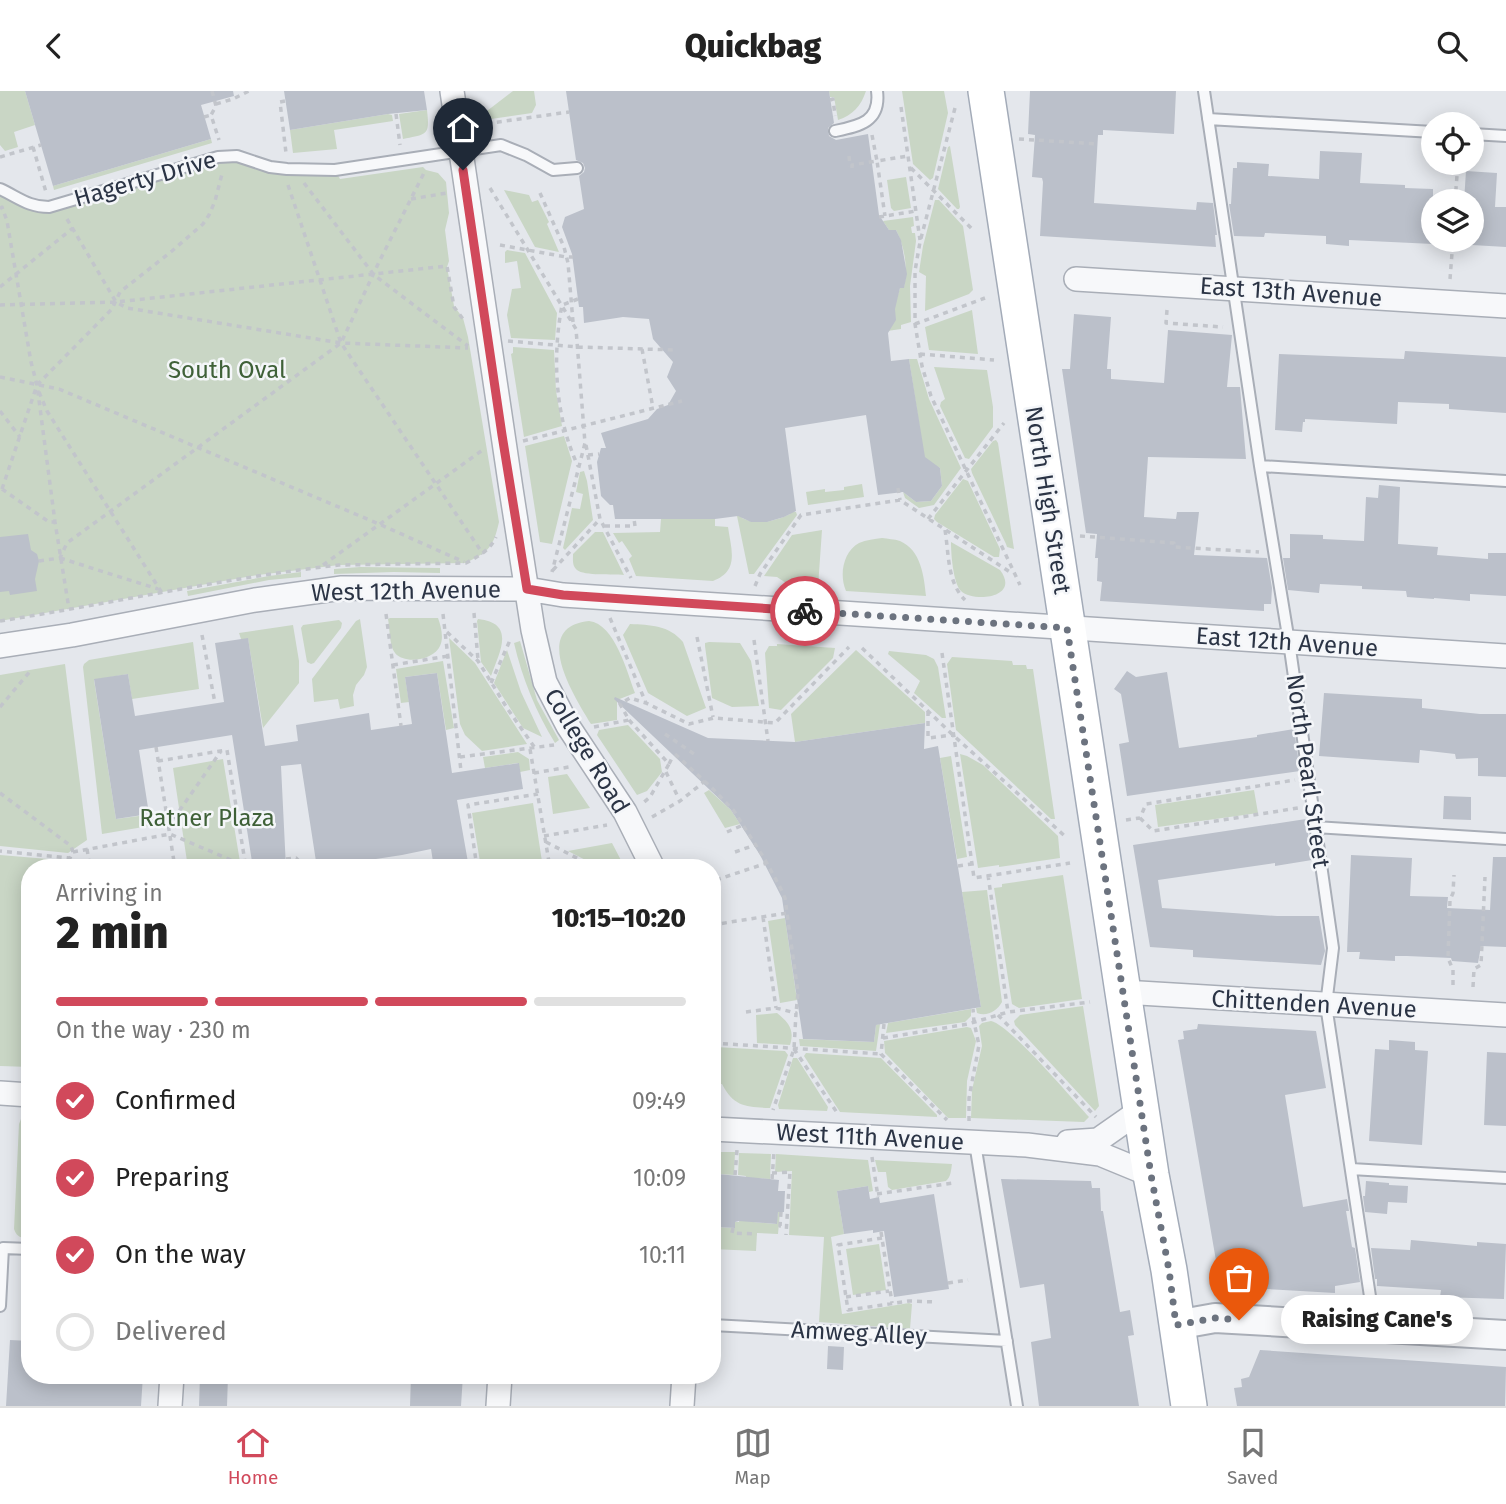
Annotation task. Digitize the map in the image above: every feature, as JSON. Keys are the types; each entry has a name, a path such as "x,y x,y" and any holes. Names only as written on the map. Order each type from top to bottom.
{"main road":[{"name":"North High Street","path":"986,91 1151,1175 1169,1270 1189,1406"}],"street":[{"name":"College Road","path":"452,91 533,630 545,682 568,726 625,812 648,859"},
{"name":"East 13th Avenue","path":"1076,279 1506,306"},
{"name":"West 12th Avenue","path":"0,646 255,600 363,587 527,589 563,595 1067,628"},
{"name":"East 12th Avenue","path":"1067,628 1506,656"},
{"name":"Chittenden Avenue","path":"1123,992 1506,1015"},
{"path":"0,1093 21,1094"},
{"name":"West 11th Avenue","path":"1027,1145 1098,1140 1141,1110"},
{"name":"West 11th Avenue","path":"721,1129 972,1133 1027,1145 1100,1154 1151,1175"},
{"path":"1176,1325 1215,1318 1506,1335"},
{"path":"170,1406 171,1384"},
{"path":"498,1406 499,1384"},
{"path":"682,1406 683,1384"}],"lane":[{"path":"835,125 851,128 869,119 875,112 877,91"},
{"name":"North Pearl Street","path":"1204,91 1333,948 1326,1005 1376,1327"},
{"path":"1208,119 1421,131"},
{"path":"1484,135 1506,136"},
{"name":"Hagerty Drive","path":"0,189 25,203 49,207 218,157 237,156 279,169 335,170 459,139 502,145 553,170 577,169"},
{"path":"1260,466 1506,481"},
{"path":"1315,827 1506,839"},
{"path":"972,1133 1017,1406"},
{"path":"1351,1169 1506,1178"},
{"path":"0,1306 3,1248 21,1249"},
{"name":"Amweg Alley","path":"721,1325 1007,1341"}],"path":[{"path":"212,91 216,104 211,115 219,140"},
{"path":"216,104 249,91"},
{"path":"831,100 833,99 835,125"},
{"path":"285,101 280,102 287,159"},
{"path":"901,107 920,242"},
{"path":"955,109 920,242 915,271 915,324 931,396 1020,586"},
{"path":"459,139 569,111"},
{"path":"396,114 400,145"},
{"path":"204,117 211,115"},
{"path":"869,119 877,161 878,191 885,216"},
{"path":"1019,139 1098,144"},
{"path":"0,157 41,145"},
{"path":"33,147 47,194"},
{"path":"849,156 851,169 852,165 908,156"},
{"path":"909,167 974,231"},
{"path":"60,558 67,543 341,343 426,170"},
{"path":"55,522 49,522 1,489 37,385 111,309 120,292 203,224 215,201 222,174"},
{"path":"304,183 374,275 470,348"},
{"path":"287,184 341,343 483,554"},
{"path":"490,188 576,329 585,443 600,519 631,578"},
{"path":"411,199 447,193"},
{"path":"540,193 564,247 573,324"},
{"path":"2,207 7,221 37,385 69,609"},
{"path":"879,217 916,211"},
{"path":"67,219 116,302 127,308 341,343 470,348"},
{"path":"0,287 73,228"},
{"path":"500,245 573,257"},
{"path":"1450,279 1452,252"},
{"path":"0,305 116,302 447,267 454,307 466,327"},
{"path":"562,305 578,299"},
{"path":"915,324 985,299"},
{"path":"562,305 557,346 557,384 565,431 579,468"},
{"path":"1167,310 1166,323 1227,327"},
{"path":"468,337 470,348"},
{"path":"506,341 557,346 676,350"},
{"path":"642,349 653,408"},
{"path":"920,354 994,360"},
{"path":"0,377 60,389 466,563"},
{"path":"37,385 47,411 161,591"},
{"path":"522,442 682,401"},
{"path":"0,411 20,437"},
{"path":"928,519 1004,423"},
{"path":"585,443 552,572 600,519"},
{"path":"321,567 486,447 488,460"},
{"path":"588,456 599,454"},
{"path":"898,488 900,500"},
{"path":"597,500 604,498"},
{"path":"755,586 760,574 801,515 900,500 1016,576"},
{"path":"623,519 623,526"},
{"path":"604,526 635,526 634,519"},
{"path":"945,530 953,583 965,600"},
{"path":"0,621 161,591 321,567 466,563 483,554 495,540 497,531"},
{"path":"1080,536 1174,543 1174,547 1274,552"},
{"path":"39,561 60,558 161,591"},
{"path":"474,613 478,661"},
{"path":"386,614 401,726"},
{"path":"443,614 461,771"},
{"path":"610,618 646,703"},
{"path":"445,630 478,661 533,748 534,773 548,859"},
{"path":"202,635 215,703"},
{"path":"697,637 714,718"},
{"path":"491,683 511,638"},
{"path":"754,640 768,741"},
{"path":"669,764 629,720 620,704 631,698 688,724 714,718 775,723 849,647"},
{"path":"862,648 1067,838"},
{"path":"942,653 974,878 1070,863"},
{"path":"393,665 448,656"},
{"path":"0,706 32,669"},
{"path":"928,711 926,739 953,735"},
{"path":"588,728 629,720"},
{"path":"686,729 688,724"},
{"path":"666,734 697,756"},
{"path":"460,757 554,745"},
{"path":"156,747 174,859"},
{"path":"158,761 227,750 245,859"},
{"path":"168,827 221,751"},
{"path":"641,806 650,797 674,755 705,781 734,811 767,863 785,898 798,993 794,1049 773,1113"},
{"path":"534,773 569,767"},
{"path":"665,771 677,795"},
{"path":"1140,818 1146,804 1308,778"},
{"path":"649,819 687,796 705,781"},
{"path":"0,793 71,846 73,852 70,858 0,851"},
{"path":"476,859 468,805 538,794"},
{"path":"1140,818 1153,831 1312,806"},
{"path":"1126,820 1140,818"},
{"path":"544,836 607,825"},
{"path":"727,832 743,825"},
{"path":"73,852 170,834 228,859"},
{"path":"545,842 578,859"},
{"path":"735,852 755,845"},
{"path":"87,849 89,859"},
{"path":"286,859 297,859"},
{"path":"721,878 767,863"},
{"path":"958,866 972,864"},
{"path":"1453,985 1453,970 1448,958 1450,900 1454,875"},
{"path":"988,876 1008,1012"},
{"path":"1473,987 1474,969 1481,965 1485,877"},
{"path":"721,924 788,913"},
{"path":"763,917 776,1008"},
{"path":"883,1038 974,1022 1008,1012 1090,1002"},
{"path":"746,1012 776,1008 796,1013"},
{"path":"972,1133 969,1098 979,1045 973,1009"},
{"path":"998,1015 1098,1119"},
{"path":"881,1054 884,1024"},
{"path":"721,1044 881,1054 949,1122"},
{"path":"794,1049 839,1116"},
{"path":"735,1175 737,1148"},
{"path":"772,1179 774,1150"},
{"path":"872,1160 877,1196 953,1183"},
{"path":"772,1173 790,1172 786,1235"},
{"path":"781,1212 780,1227 787,1227"},
{"path":"733,1228 732,1233 757,1234"},
{"path":"881,1232 892,1303"},
{"path":"882,1238 838,1245 848,1310 913,1301 936,1302"},
{"path":"948,1283 968,1280"},
{"path":"846,1297 890,1291"},
{"path":"912,1294 913,1301"}],"green space":[{"path":"0,91 25,91 35,125 14,132 18,147 5,151 0,145"},
{"path":"513,91 534,91 536,105 532,113 484,120 483,114"},
{"path":"829,91 866,91 856,109 838,120 834,97 830,97"},
{"path":"902,91 944,91 948,113 933,178 930,180 913,164"},
{"path":"427,110 428,125 425,132 403,139 399,114"},
{"path":"392,115 393,121 334,130 337,149 293,153 290,130"},
{"path":"211,139 212,143 54,190 53,186"},
{"path":"950,146 960,207 959,209 938,189"},
{"name":"South Oval","path":"218,157 270,167 335,170 340,179 423,167 438,173 446,182 449,213 445,230 449,261 447,267 454,306 463,318 468,337 499,522 495,538 485,552 466,563 339,565 258,575 0,621 0,189 37,207"},
{"path":"906,177 911,208 894,211 891,208 887,180"},
{"path":"504,190 529,195 532,202 538,200 559,252 535,247"},
{"path":"935,200 939,200 963,226 973,290 925,311 926,276 919,272"},
{"path":"913,217 914,226 911,227 916,241 910,286 911,322 901,325 901,329 887,331 900,288 904,287 906,266 896,230 889,230 883,221"},
{"path":"507,250 525,253 557,313 555,340 511,338 507,315 512,289 521,288 517,261 505,263"},
{"path":"972,310 978,354 929,350 925,327"},
{"path":"513,347 554,350 556,391 562,426 524,437 511,354"},
{"path":"909,359 917,359 929,399 961,468 934,505 919,508 905,498 903,492 916,502 931,501 942,486 940,468 921,460 924,456"},
{"path":"934,367 987,370 993,427 969,459 965,458 940,406 945,399"},
{"path":"564,436 572,461 552,544 540,542 525,446"},
{"path":"996,440 1014,549 1007,547 971,469"},
{"path":"584,471 593,520 565,550 563,548 572,508 580,509 583,494 576,492 580,472"},
{"path":"963,479 968,481 1000,549 999,557 994,557 934,519"},
{"path":"862,484 864,497 808,505 806,492 844,490 844,487"},
{"path":"790,512 796,512 797,515 754,574 749,574 737,516 741,515 742,518 754,522 766,522 785,517"},
{"path":"661,519 715,519 715,526 728,527 732,558 722,577 713,581 636,576 629,559 632,556 613,533 660,532"},
{"path":"822,530 818,587 792,587 777,577 764,576 792,535"},
{"path":"595,532 603,532 624,575 586,573 575,568 573,554"},
{"path":"882,538 900,541 913,551 922,572 926,596 846,591 843,571 849,552 859,543"},
{"path":"951,542 1000,570 1005,579 1005,587 1000,592 985,597 967,595 961,591 954,575"},
{"path":"440,568 440,573 334,574 334,569"},
{"path":"301,572 301,577 269,580 188,596 187,591 269,576"},
{"path":"390,618 438,618 442,636 437,651 426,658 412,660 400,657 392,646"},
{"path":"360,619 367,667 356,685 354,706 340,709 338,699 314,702 312,679"},
{"path":"478,619 498,626 501,633 501,649 491,676 481,662"},
{"path":"339,620 342,623 341,628 314,663 307,662 301,628 303,625"},
{"path":"589,621 598,624 613,640 635,693 617,700 617,720 591,724 567,681 559,649 562,636 571,626"},
{"path":"630,624 665,629 678,636 683,642 706,708 687,716 648,693 623,635"},
{"path":"293,625 299,661 299,683 263,728 248,639 241,639 239,633"},
{"path":"449,638 475,663 527,744 482,751 465,735 460,724"},
{"path":"520,641 537,700 559,740 555,743 525,682 514,643"},
{"path":"193,642 199,689 132,699 128,674 94,680 116,819 154,814 155,825 102,834 84,664 89,660"},
{"path":"705,643 740,643 751,661 759,706 732,707 712,698 705,646"},
{"path":"777,644 835,648 833,658 781,710 769,708 765,653 769,646"},
{"path":"507,650 521,692 542,737 523,728 494,683"},
{"path":"856,650 925,712 925,723 795,742 791,714"},
{"path":"889,651 926,655 934,659 938,667 946,718 942,718 914,693 920,681 888,654"},
{"path":"952,657 1012,661 1013,665 1026,665 1027,669 1033,669 1055,819 1051,819 956,730 947,664"},
{"path":"443,661 454,728 446,730 437,673 405,677 409,702 401,703 396,669"},
{"path":"65,664 87,840 68,853 0,846 0,675"},
{"path":"628,725 660,759 662,772 647,791 637,795 597,735 599,730"},
{"path":"518,752 529,759 530,770 520,772 518,763 485,768 483,757"},
{"path":"960,754 983,765 1058,836 1060,858 978,868"},
{"path":"951,756 967,857 957,859 940,758"},
{"name":"Ratner Plaza","path":"223,759 240,859 187,859 173,768"},
{"path":"567,774 590,808 553,814 548,777"},
{"path":"709,790 731,810 740,824 725,828 704,793"},
{"path":"1254,790 1258,813 1158,827 1155,805"},
{"path":"533,803 542,859 480,859 472,813"},
{"path":"612,843 620,859 584,859 568,851"},
{"path":"0,855 48,859 21,859 21,1067 0,1066"},
{"path":"1063,875 1082,999 1019,1008 1012,1004 994,888 1002,887 1002,884"},
{"path":"987,890 1002,1002 995,1010 984,1014 977,1013 976,1008 981,1007 962,892"},
{"path":"785,918 797,1000 780,1003 768,921"},
{"path":"1083,1006 1099,1106 1095,1111 1014,1021 1020,1015"},
{"path":"971,1009 971,1016 965,1022 886,1033 888,1023"},
{"path":"777,1013 790,1026 790,1045 757,1043 756,1015"},
{"path":"991,1021 1012,1035 1056,1080 1089,1117 1084,1122 971,1118 972,1090 982,1046 979,1026"},
{"path":"880,1024 876,1051 800,1046 799,1039 874,1042 876,1025"},
{"path":"971,1028 976,1041 967,1081 966,1118 948,1118 885,1053 884,1041"},
{"path":"721,1047 785,1051 788,1055 770,1108 741,1104 731,1097 722,1084"},
{"path":"806,1053 881,1058 937,1117 840,1112 804,1056"},
{"path":"793,1058 797,1058 828,1107 827,1111 779,1109"},
{"path":"21,1119 21,1237 14,1229"},
{"path":"721,1152 735,1152 734,1175 721,1174"},
{"path":"739,1153 771,1154 770,1179 756,1178 745,1194 746,1176 738,1175"},
{"path":"776,1154 868,1160 873,1191 869,1192 868,1186 837,1191 844,1234 831,1237 842,1314 909,1303 912,1304 910,1329 819,1322 824,1237 789,1235 792,1171 775,1172"},
{"path":"875,1160 952,1164 946,1181 892,1190 888,1187 886,1172 878,1172"},
{"path":"740,1211 753,1222 776,1224 780,1212 778,1234 757,1233 756,1251 721,1249 721,1227 734,1228 735,1222 739,1222"},
{"path":"879,1244 886,1290 853,1295 846,1249"}],"building":[{"path":"25,91 233,91 234,96 201,105 211,139 53,186"},
{"path":"284,91 424,91 427,110 290,130"},
{"path":"566,91 829,91 834,123 828,128 829,136 836,140 868,134 879,215 889,230 896,230 901,240 907,274 904,288 900,288 895,309 896,320 888,333 891,361 909,359 925,457 940,468 942,486 931,501 916,502 903,492 878,495 866,415 785,428 796,511 784,517 767,522 751,522 738,516 715,519 615,519 613,505 601,496 597,462 601,448 606,448 601,433 648,419 657,409 668,405 676,391 667,377 673,362 653,339 649,319 623,317 584,323 583,307 579,307 572,254 562,227 565,217 584,209 579,176 585,168 583,163 576,160"},
{"path":"1030,91 1176,91 1174,134 1103,130 1103,135 1098,135 1094,203 1196,210 1197,202 1213,203 1216,247 1040,236 1043,182 1042,178 1032,177 1035,135 1028,134"},
{"path":"1320,151 1362,153 1360,183 1433,189 1421,189 1421,243 1349,240 1349,246 1326,244 1326,236 1265,233 1264,237 1234,236 1229,204 1233,168 1237,168 1237,162 1269,164 1268,176 1319,179"},
{"path":"1497,173 1495,207 1506,207 1506,247 1484,246 1484,189 1465,189 1466,175"},
{"path":"1074,314 1111,317 1107,369 1111,369 1111,379 1164,383 1168,330 1232,335 1227,387 1240,387 1246,459 1148,457 1144,517 1176,519 1177,512 1199,512 1194,555 1267,558 1272,588 1271,604 1264,604 1264,611 1100,601 1102,582 1097,581 1098,558 1095,558 1097,534 1086,533 1062,369 1070,369"},
{"path":"1405,351 1506,357 1506,413 1449,409 1449,404 1398,402 1397,424 1305,419 1302,432 1275,430 1279,354 1404,359"},
{"path":"1379,485 1400,487 1398,544 1438,547 1437,555 1488,559 1488,553 1506,553 1506,596 1470,594 1470,601 1434,599 1407,597 1406,591 1320,584 1319,593 1288,590 1283,558 1290,558 1290,534 1323,535 1323,539 1364,541 1366,497 1378,498"},
{"path":"28,534 31,550 37,554 39,561 35,579 37,591 10,595 9,591 0,592 0,537"},
{"path":"248,638 265,746 298,741 296,725 369,713 371,730 412,724 405,677 437,673 452,773 519,763 523,789 457,800 467,859 433,859 431,849 376,859 316,859 301,764 281,766 286,859 252,859 232,735 139,750 149,814 116,819 94,679 128,674 135,716 224,702 215,643"},
{"path":"1127,671 1136,677 1167,672 1179,748 1294,729 1300,771 1127,796 1119,744 1129,742 1121,694 1114,689"},
{"path":"1324,693 1422,699 1422,708 1506,714 1506,777 1478,776 1478,758 1456,759 1455,754 1420,750 1419,763 1319,756"},
{"path":"615,697 708,738 795,742 925,723 924,749 938,746 981,1007 876,1025 874,1042 803,1039 782,898 760,855 731,810 614,699"},
{"path":"1444,796 1471,797 1471,820 1443,819"},
{"path":"1306,819 1312,860 1158,880 1162,908 1277,916 1319,916 1325,951 1321,965 1193,957 1193,950 1150,947 1133,845"},
{"path":"1351,855 1412,858 1410,896 1448,897 1447,908 1490,910 1493,857 1506,857 1506,947 1481,946 1478,963 1452,961 1451,958 1407,956 1395,956 1395,961 1359,959 1360,952 1347,952"},
{"path":"1198,1024 1316,1031 1326,1088 1285,1095 1303,1207 1347,1199 1349,1211 1346,1211 1360,1282 1335,1286 1335,1293 1250,1288 1219,1278 1178,1040 1184,1039 1183,1031 1197,1029"},
{"path":"1389,1040 1415,1042 1415,1050 1428,1051 1422,1145 1369,1141 1375,1049 1389,1050"},
{"path":"1487,1052 1506,1053 1506,1126 1484,1125"},
{"path":"721,1174 779,1180 778,1191 785,1191 784,1212 778,1212 777,1224 739,1221 735,1222 735,1228 721,1227"},
{"path":"1001,1179 1091,1181 1092,1188 1100,1188 1101,1211 1120,1312 1130,1310 1134,1335 1128,1336 1139,1406 1039,1406 1031,1342 1051,1338 1044,1284 1020,1288"},
{"path":"1366,1181 1408,1186 1407,1203 1388,1202 1387,1214 1365,1212 1363,1196"},
{"path":"868,1186 870,1199 879,1197 880,1203 934,1194 949,1289 894,1297 884,1231 844,1234 837,1191"},
{"path":"1411,1240 1477,1246 1477,1242 1506,1244 1504,1299 1440,1297 1441,1290 1377,1286 1371,1248 1410,1250"},
{"path":"10,1340 21,1341 21,1384 142,1384 141,1406 6,1406"},
{"path":"828,1346 844,1347 843,1370 827,1369"},
{"path":"1260,1350 1506,1367 1505,1406 1237,1406 1234,1388 1242,1387 1241,1379 1249,1377"},
{"path":"200,1384 228,1384 227,1406 199,1406"},
{"path":"411,1384 462,1384 461,1406 410,1406"}],"way so far":[{"path":"805,611 1067,628 1176,1325 1215,1318 1239,1320"}],"place":[{"name":"Raising Cane's","path":"1239,1320"}],"route":[{"path":"463,170 527,589 563,595 805,611"}]}
